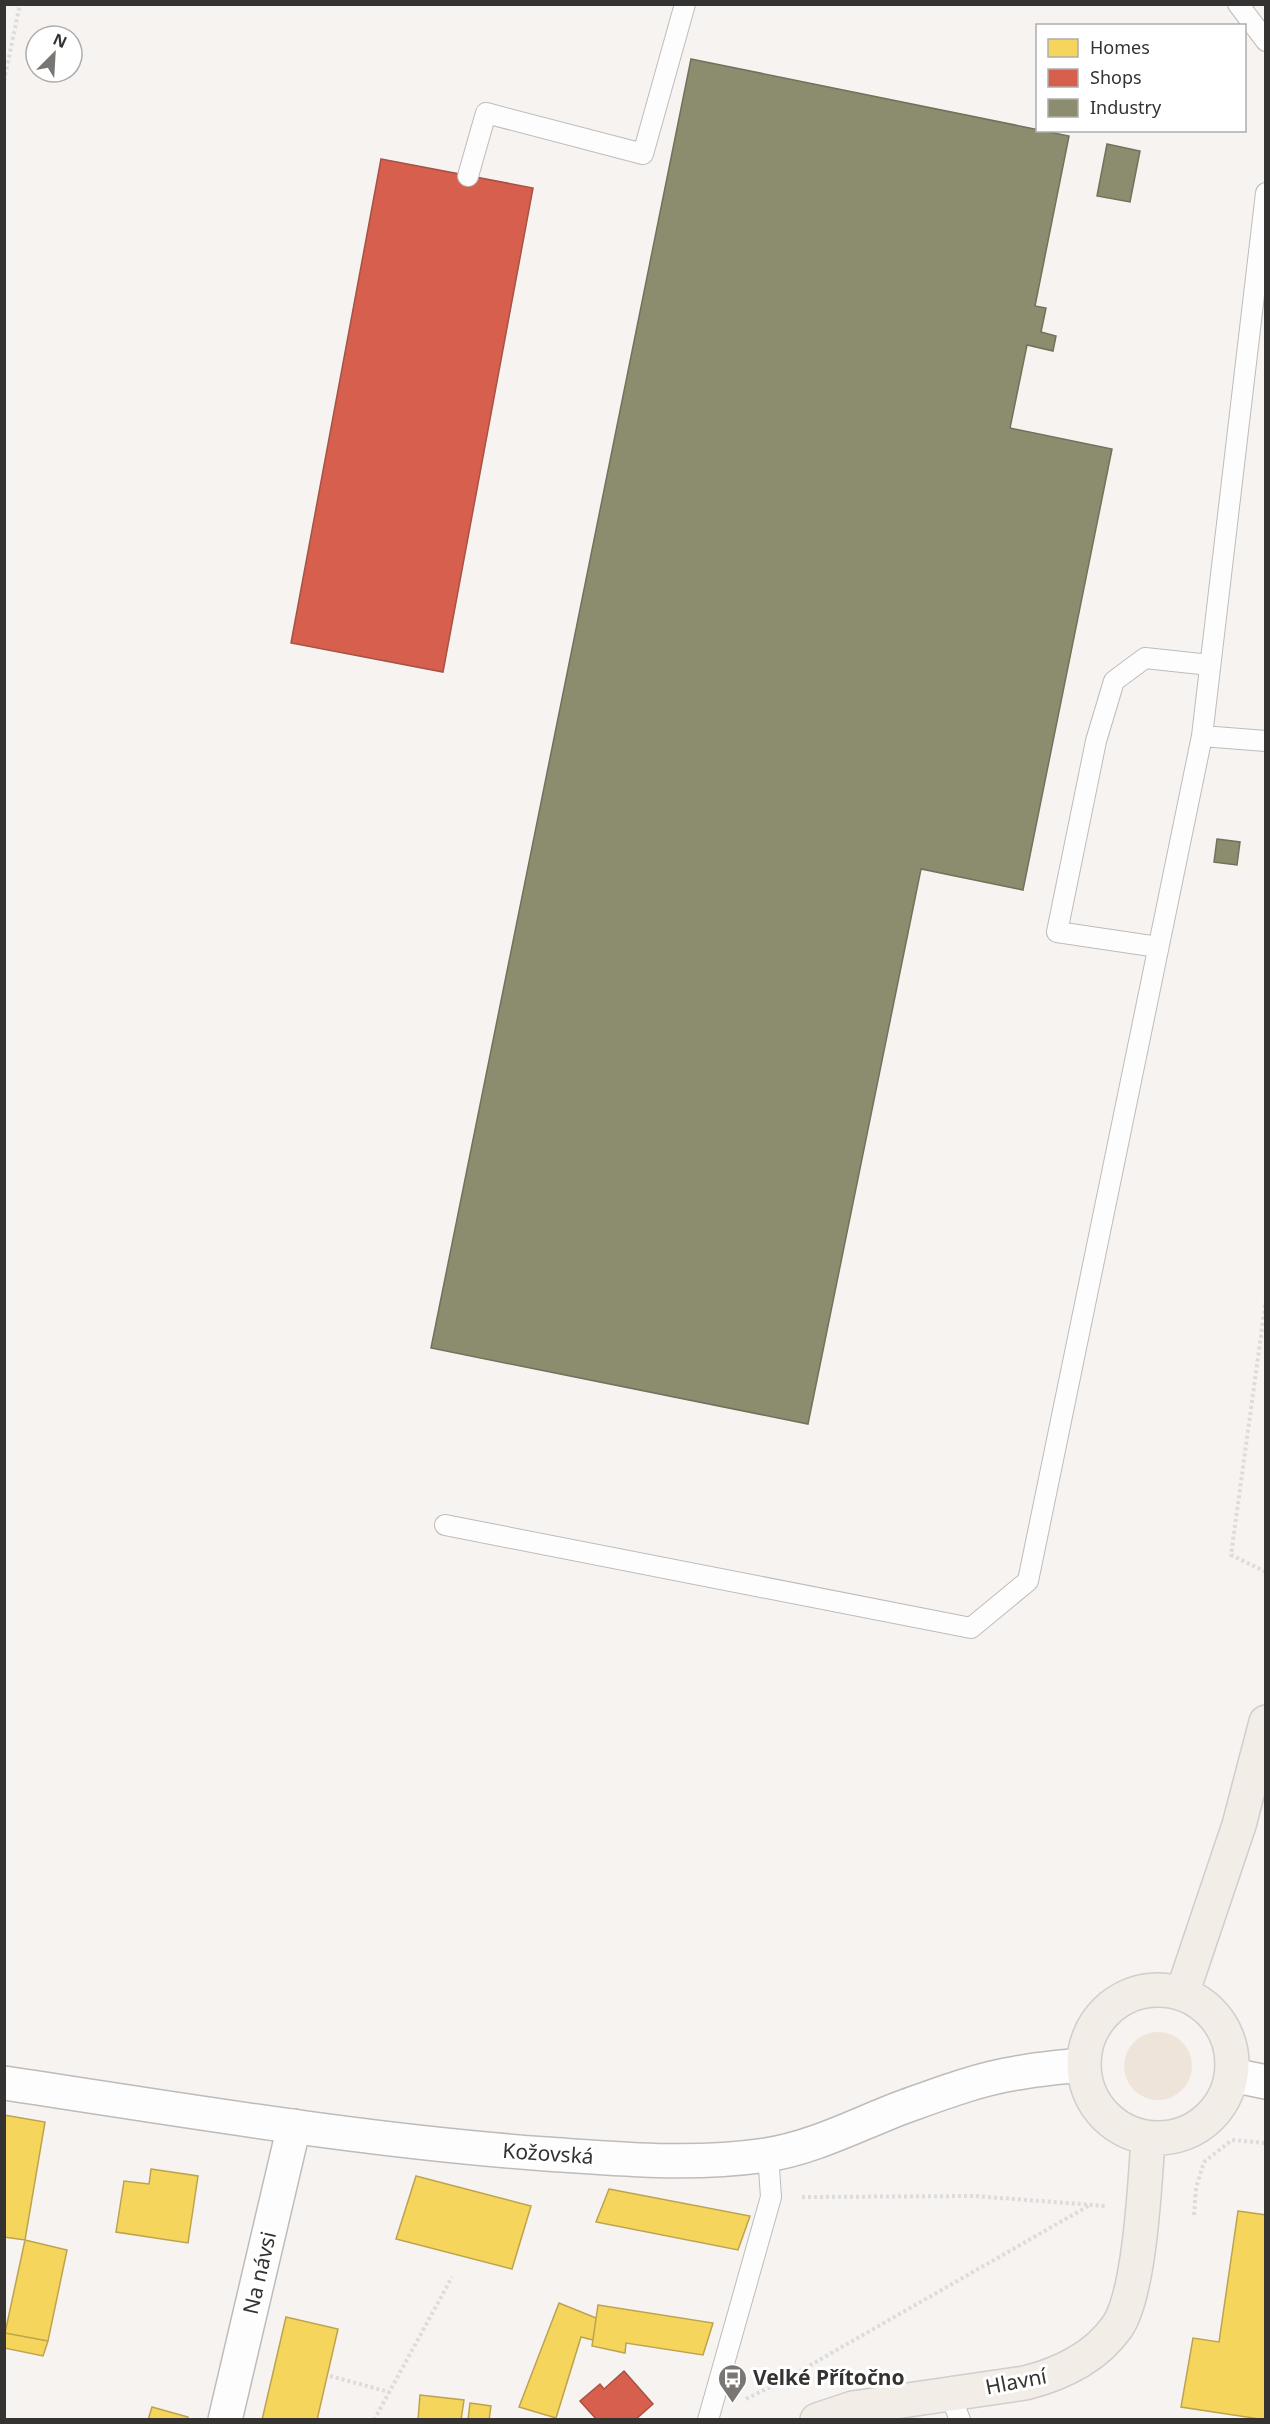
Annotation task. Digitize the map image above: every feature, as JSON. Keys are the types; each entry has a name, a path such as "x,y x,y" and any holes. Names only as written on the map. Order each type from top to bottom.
{"main road":[{"path":"1182,1994 1239,1825 1266,1722"},
{"path":"1154,1989 1182,1994 1204,2006 1222,2025 1231,2049 1232,2075 1226,2094 1217,2110 1203,2124 1186,2134 1148,2139 1127,2133 1109,2121 1095,2105 1086,2086 1082,2065 1088,2036 1103,2012 1126,1996 1154,1989"},
{"name":"Hlavní","path":"817,2420 853,2408 955,2407 1046,2378 1086,2358 1118,2325 1131,2289 1143,2210 1148,2139"}],"street":[{"name":"Kožovská","path":"4,2083 294,2126 472,2148 670,2162 719,2160 768,2154 844,2132 905,2107 988,2080 1016,2073 1082,2065"},
{"path":"1232,2075 1266,2082"},
{"name":"Na návsi","path":"225,2420 294,2126"}],"lane":[{"path":"468,176 486,113 643,154 685,4"},
{"path":"1238,4 1266,41"},
{"path":"446,1525 971,1628 1028,1581 1202,736 1266,193"},
{"path":"1158,947 1057,932 1096,741 1114,681 1145,658 1210,665"},
{"path":"1202,736 1266,741"},
{"path":"709,2418 771,2197 768,2154"}],"path":[{"path":"4,81 20,4"},
{"path":"1266,1299 1230,1555 1266,1572"},
{"path":"1194,2215 1196,2188 1204,2162 1232,2140 1266,2143"},
{"path":"771,2197 975,2196 1108,2206"},
{"path":"709,2418 786,2379 1090,2205"},
{"path":"374,2420 452,2277"},
{"path":"330,2376 388,2392"}],"shaded area":[{"path":"1158,2032 1171,2035 1182,2042 1189,2053 1192,2066 1189,2079 1182,2090 1171,2097 1158,2100 1145,2097 1134,2090 1127,2079 1124,2066 1127,2053 1134,2042 1145,2035"}],"building: Homes":[{"path":"4,2115 45,2122 25,2240 4,2237"},
{"path":"151,2169 198,2176 188,2243 116,2232 124,2181 149,2184"},
{"path":"416,2176 531,2206 512,2269 396,2239"},
{"path":"609,2189 750,2216 738,2250 596,2222"},
{"path":"1238,2211 1266,2215 1266,2420 1181,2407 1193,2338 1219,2342"},
{"path":"25,2240 67,2250 48,2341 5,2333"},
{"path":"559,2303 596,2318 593,2340 581,2337 556,2418 519,2407"},
{"path":"598,2305 713,2323 703,2355 626,2343 625,2353 592,2346"},
{"path":"286,2317 338,2329 317,2420 262,2420"},
{"path":"5,2333 48,2341 43,2356 4,2348"},
{"path":"420,2395 464,2400 461,2420 418,2420"},
{"path":"470,2403 491,2406 489,2420 468,2420"},
{"path":"152,2407 188,2417 187,2420 148,2420"}],"building: Shops":[{"path":"381,159 533,188 443,672 291,643"},
{"path":"624,2371 653,2404 635,2420 597,2420 580,2401 600,2384 604,2389"}],"building: Industry":[{"path":"691,59 1036,129 1036,132 1069,136 1035,306 1046,308 1041,332 1056,336 1053,351 1027,345 1010,428 1112,449 1023,890 921,869 808,1424 431,1348"},
{"path":"1107,144 1140,151 1130,202 1097,196"},
{"path":"1217,839 1240,842 1237,865 1214,862"}],"place":[{"name":"Velké Přítočno","path":"732,2404"}]}
